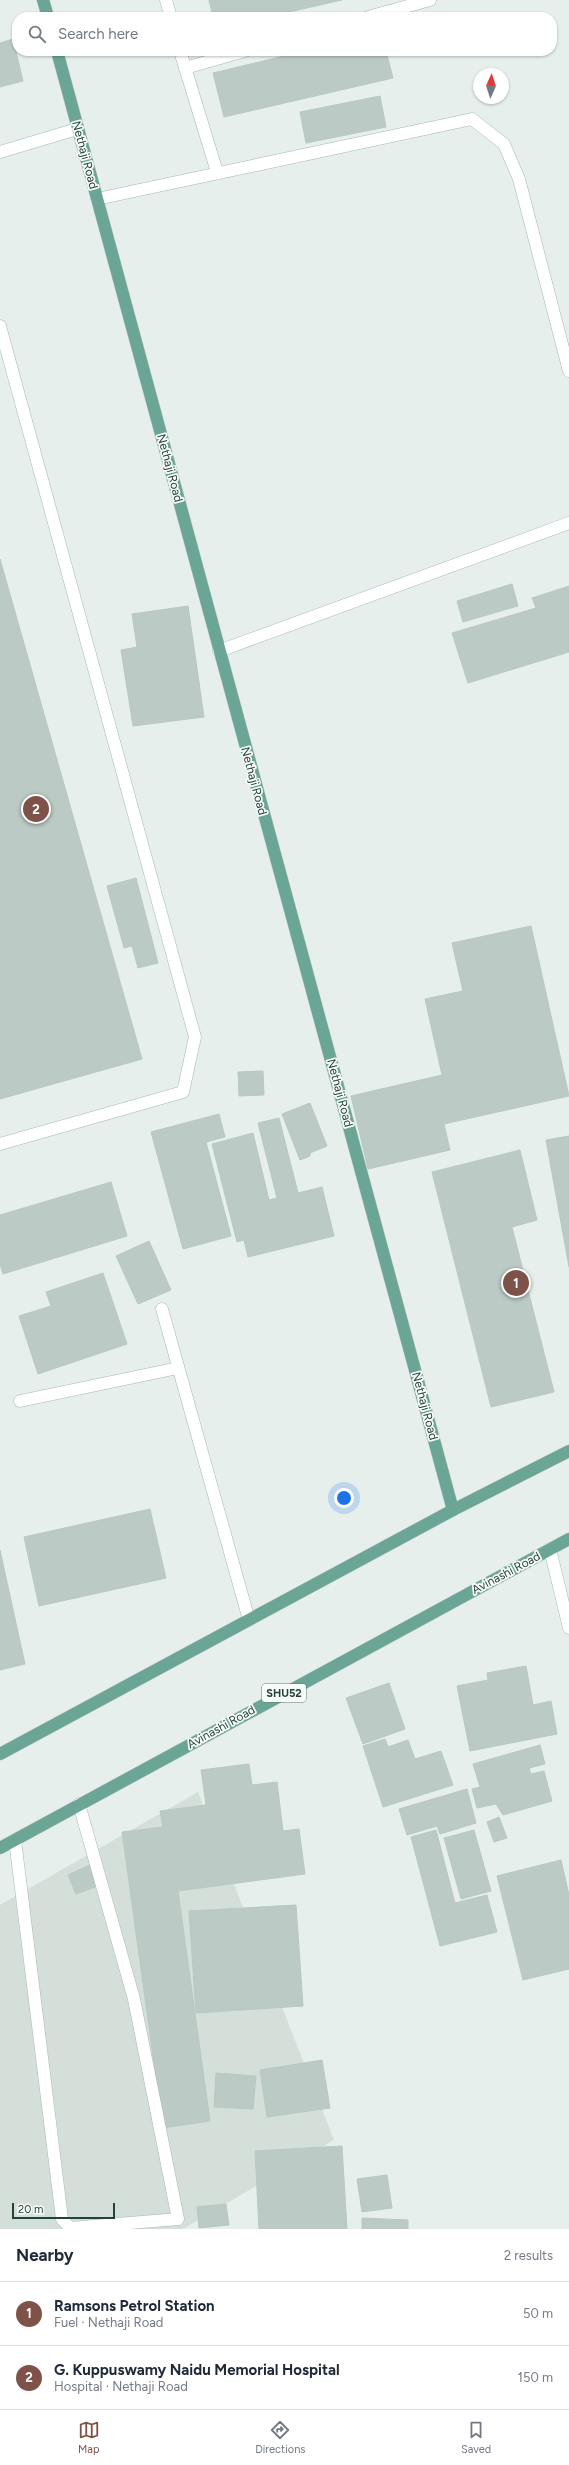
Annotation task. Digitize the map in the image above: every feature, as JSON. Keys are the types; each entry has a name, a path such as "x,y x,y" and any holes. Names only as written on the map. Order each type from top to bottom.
{"main road":[{"path":"43,0 47,12"},
{"name":"Nethaji Road","path":"58,56 453,1510"},
{"path":"0,1754 453,1510 569,1451"},
{"name":"Avinashi Road","path":"0,1848 569,1539"}],"street":[{"path":"166,0 170,12"},
{"path":"386,12 430,0"},
{"path":"181,56 217,172"},
{"path":"185,68 227,56"},
{"path":"97,199 217,172 472,119 504,144 519,179 569,371"},
{"path":"0,152 77,129"},
{"path":"0,326 195,1037 183,1092 0,1144"},
{"path":"219,651 569,523"},
{"path":"162,1308 249,1620"},
{"path":"20,1401 178,1368"},
{"path":"550,1549 569,1628"},
{"path":"15,1840 62,2219 70,2228 179,2224 134,1999 80,1804"}],"shaded area":[{"path":"198,1792 334,2140 183,2229 0,2229 0,1905"}],"building":[{"path":"209,0 342,0 289,12 212,12"},
{"path":"12,39 12,56 17,56 23,81 0,87 0,43"},
{"path":"284,56 387,56 393,78 224,117 213,73"},
{"path":"380,96 386,127 306,143 300,112"},
{"path":"0,559 142,1059 0,1099"},
{"path":"512,584 518,606 463,622 457,601"},
{"path":"569,586 569,652 468,683 452,633 536,608 532,598"},
{"path":"188,606 204,717 133,726 121,650 137,647 132,614"},
{"path":"136,878 158,963 138,968 132,946 124,948 107,886"},
{"path":"531,926 569,1096 444,1124 450,1150 368,1169 351,1096 442,1075 425,999 463,991 452,943"},
{"path":"263,1071 264,1095 239,1096 238,1072"},
{"path":"310,1103 327,1146 310,1153 310,1156 300,1160 282,1114"},
{"path":"219,1114 225,1137 206,1142 231,1236 183,1249 151,1132"},
{"path":"279,1118 298,1193 322,1187 334,1236 248,1257 244,1240 237,1242 212,1144 253,1133 269,1200 277,1198 258,1123"},
{"path":"569,1136 569,1267 546,1140"},
{"path":"520,1150 537,1220 512,1227 554,1392 491,1407 432,1172"},
{"path":"111,1182 127,1236 3,1274 0,1264 0,1215"},
{"path":"149,1241 171,1290 138,1304 116,1256"},
{"path":"103,1273 127,1344 38,1374 19,1316 51,1306 46,1292"},
{"path":"150,1509 166,1578 39,1606 24,1537"},
{"path":"0,1550 25,1664 0,1670"},
{"path":"526,1666 533,1705 551,1701 557,1734 470,1751 457,1686 488,1680 487,1673"},
{"path":"389,1683 405,1729 363,1744 346,1698"},
{"path":"385,1739 388,1747 408,1740 415,1759 441,1751 453,1785 383,1807 363,1746"},
{"path":"540,1745 545,1764 529,1768 531,1774 544,1771 552,1801 503,1815 496,1804 477,1808 472,1789 480,1787 473,1764"},
{"path":"249,1764 252,1785 277,1782 283,1831 299,1829 305,1874 178,1891 210,2121 163,2128 122,1832 163,1827 160,1811 206,1805 201,1770"},
{"path":"467,1789 476,1823 440,1834 437,1826 407,1835 399,1809"},
{"path":"499,1817 507,1838 494,1842 487,1822"},
{"path":"436,1830 455,1903 487,1895 497,1932 440,1946 411,1837"},
{"path":"474,1830 491,1891 461,1899 444,1838"},
{"path":"561,1860 569,1895 569,1969 523,1980 497,1876"},
{"path":"92,1864 100,1885 76,1894 68,1875"},
{"path":"296,1905 303,2006 196,2013 189,1911"},
{"path":"322,2060 330,2108 267,2117 260,2070"},
{"path":"216,2073 256,2076 253,2109 214,2107"},
{"path":"342,2146 347,2229 259,2229 255,2151"},
{"path":"387,2175 392,2208 362,2212 357,2179"},
{"path":"226,2204 229,2225 199,2228 197,2207"},
{"path":"362,2218 408,2220 408,2229 362,2229"}],"place":[{"name":"G. Kuppuswamy Naidu Memorial Hospital","path":"36,809"},
{"name":"Ramsons Petrol Station","path":"516,1283"}]}
